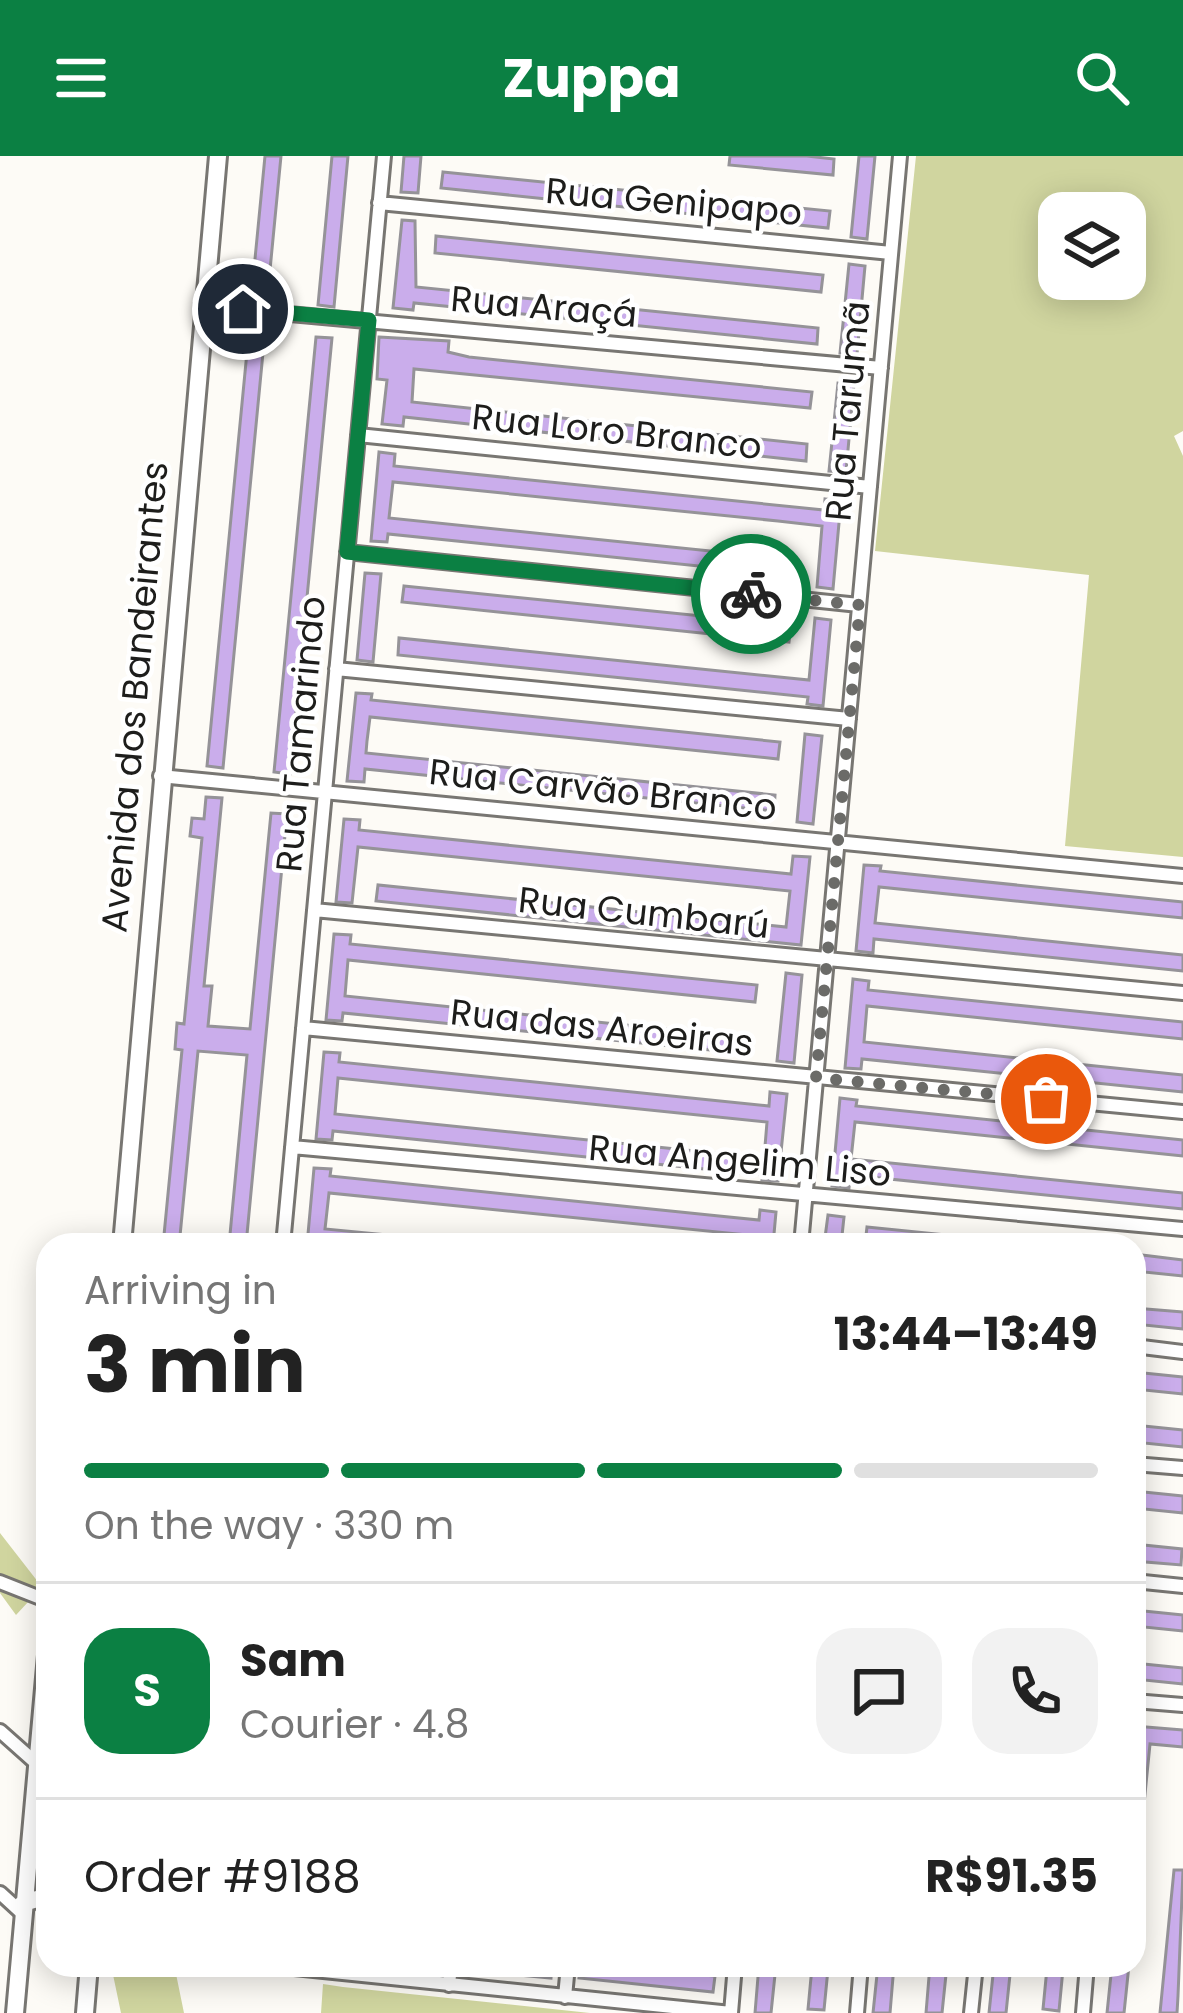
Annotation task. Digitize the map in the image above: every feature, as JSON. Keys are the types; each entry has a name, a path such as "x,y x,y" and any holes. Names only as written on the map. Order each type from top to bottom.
{"street":[{"name":"Avenida dos Bandeirantes","path":"123,1233 201,306 218,156"},
{"name":"Rua Tamarindo","path":"284,1233 384,156"},
{"name":"Rua Tarumã","path":"802,1233 900,156"},
{"name":"Rua Genipapo","path":"380,203 892,253"},
{"name":"Rua Araçá","path":"201,306 881,368"},
{"name":"Rua Loro Branco","path":"358,434 870,487"},
{"path":"347,552 860,605"},
{"path":"336,669 849,719"},
{"name":"Rua Carvão Branco","path":"160,776 1183,876"},
{"name":"Rua Cumbarú","path":"314,910 1183,992"},
{"name":"Rua das Aroeiras","path":"303,1028 1183,1112"},
{"name":"Rua Angelim Liso","path":"292,1147 1183,1229"},
{"path":"1146,1347 1183,1352"},
{"path":"1146,1465 1183,1468"},
{"path":"0,1582 36,1596"},
{"path":"1146,1582 1183,1586"},
{"path":"1146,1702 1183,1705"},
{"path":"0,1732 36,1763 15,2013"},
{"path":"0,1893 23,1908"},
{"path":"23,1908 36,1902"},
{"path":"85,2013 88,1977"},
{"path":"395,1977 731,2013 734,1977"},
{"path":"449,1985 450,1977"},
{"path":"565,1997 567,1977"},
{"path":"857,2013 860,1977"},
{"path":"971,2013 975,1977"},
{"path":"1083,2013 1086,1977"}],"green space":[{"path":"916,156 1183,156 1183,431 1174,436 1183,456 1183,857 1065,846 1089,575 875,551"},
{"path":"0,1533 36,1579 36,1593 16,1615 0,1593"},
{"path":"114,1977 177,1977 184,2013 121,2013"},
{"path":"323,1984 343,1987 590,2013 321,2013"}],"building":[{"path":"265,156 281,156 267,301 251,300"},
{"path":"332,156 348,156 334,307 318,305"},
{"path":"404,156 421,156 418,193 401,192"},
{"path":"730,156 834,159 833,175 729,165"},
{"path":"859,156 875,156 867,239 851,237"},
{"path":"443,172 830,211 828,228 441,188"},
{"path":"402,220 415,221 416,287 818,328 817,344 414,303 413,310 393,308"},
{"path":"436,236 823,275 821,292 435,253"},
{"path":"849,264 865,266 857,354 840,353"},
{"path":"249,331 265,332 223,768 207,766"},
{"path":"316,337 332,338 290,774 274,772"},
{"path":"379,337 449,341 448,352 469,357 812,392 810,408 414,369 412,402 807,444 806,461 404,417 403,426 382,424 387,380 377,379"},
{"path":"838,383 854,384 846,472 829,471"},
{"path":"379,452 395,454 394,466 824,510 825,499 841,501 833,589 817,587 822,526 778,521 393,482 389,518 798,560 796,576 388,534 387,542 371,541"},
{"path":"365,573 381,574 373,662 357,660"},
{"path":"404,586 791,625 789,642 402,602"},
{"path":"815,618 831,620 823,706 807,704 808,697 398,655 399,638 809,680"},
{"path":"356,693 372,694 371,700 780,742 778,759 370,717 367,741 366,753 775,795 774,811 365,769 364,782 347,781"},
{"path":"805,734 822,736 813,824 797,822"},
{"path":"206,797 222,798 204,986 212,986 208,1026 250,1029 271,813 287,814 247,1233 230,1233 247,1055 198,1051 180,1233 164,1233 182,1050 175,1049 177,1023 184,1024 202,838 190,836 192,818 204,819"},
{"path":"344,819 360,820 359,830 791,874 793,856 810,857 801,945 376,901 378,885 786,927 790,891 358,847 352,903 336,902"},
{"path":"864,865 881,866 880,871 1183,902 1183,918 879,887 875,923 1183,955 1183,971 874,939 873,953 856,951"},
{"path":"334,934 351,935 350,944 757,985 755,1002 348,960 345,996 752,1038 751,1054 343,1013 342,1021 326,1020"},
{"path":"786,973 802,975 794,1063 777,1061"},
{"path":"853,979 869,981 868,990 1183,1022 1183,1039 867,1006 864,1042 1183,1075 1183,1092 862,1059 861,1069 845,1068"},
{"path":"324,1052 340,1053 339,1062 769,1106 770,1092 787,1094 778,1181 762,1180 763,1175 333,1131 332,1140 316,1139","holes":["338,1078 767,1122 764,1158 335,1114"]},
{"path":"840,1098 857,1100 856,1106 1183,1140 1183,1156 855,1122 851,1159 1183,1193 1183,1209 850,1175 849,1188 832,1186"},
{"path":"314,1168 331,1169 330,1176 759,1220 760,1210 776,1212 774,1233 728,1233 329,1193 325,1229 367,1233 308,1233"},
{"path":"828,1215 844,1217 842,1233 826,1233"},
{"path":"867,1227 927,1233 866,1233"},
{"path":"1146,1255 1183,1260 1183,1276 1146,1272"},
{"path":"1146,1309 1183,1312 1183,1329 1146,1325"},
{"path":"1146,1373 1183,1377 1183,1394 1146,1390"},
{"path":"1146,1426 1183,1430 1183,1447 1146,1443"},
{"path":"1146,1492 1183,1496 1183,1513 1146,1509"},
{"path":"1146,1545 1182,1549 1181,1565 1146,1562"},
{"path":"1146,1611 1183,1615 1183,1631 1146,1627"},
{"path":"1146,1664 1183,1668 1183,1684 1146,1680"},
{"path":"1146,1727 1183,1730 1183,1747 1150,1744 1146,1784"},
{"path":"1174,1870 1183,1870 1177,2013 1160,2013"},
{"path":"579,1977 715,1977 713,1992"},
{"path":"758,1977 775,1977 771,2013 755,2013"},
{"path":"811,1977 827,1977 824,2010 808,2009"},
{"path":"877,1977 893,1977 890,2013 873,2013"},
{"path":"929,1977 946,1977 942,2013 926,2013"},
{"path":"993,1977 1010,1977 1006,2013 989,2013"},
{"path":"1046,1977 1062,1977 1059,2011 1043,2009"},
{"path":"1111,1977 1128,1977 1124,2013 1107,2013"}],"way so far":[{"path":"751,594 860,605 816,1078 1046,1099"}],"route":[{"path":"243,309 369,320 347,552 751,594"}]}
